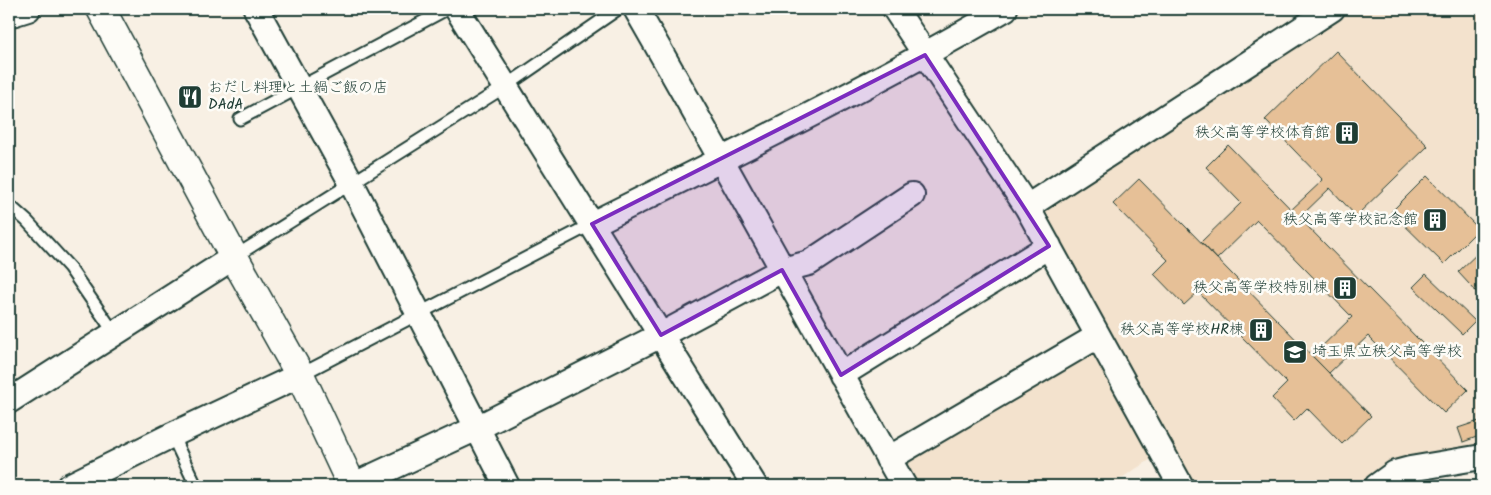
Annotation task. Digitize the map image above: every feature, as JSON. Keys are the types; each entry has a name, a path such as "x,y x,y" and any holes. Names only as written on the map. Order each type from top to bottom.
{"street":[{"path":"9,15 28,9"},
{"path":"102,9 234,257 300,375 352,486 477,428 661,335 782,270 808,262 912,195"},
{"path":"256,9 352,182 507,486"},
{"path":"457,9 755,486"},
{"path":"636,9 723,159 782,270 904,486"},
{"path":"895,9 1027,206 1181,486"},
{"path":"592,224 925,55 1005,9"},
{"path":"1027,206 1332,9"},
{"path":"841,375 1049,246"},
{"path":"9,402 234,257"},
{"path":"888,459 1098,336"},
{"path":"69,486 300,375"},
{"path":"1387,484 1395,473 1482,457"}],"lane":[{"path":"240,118 447,9"},
{"path":"234,257 506,86 618,9"},
{"path":"9,205 27,221 69,268 115,334"},
{"path":"300,375 592,224"},
{"path":"172,435 196,486"}],"highlighted area":[{"path":"925,55 1049,246 841,375 782,270 661,335 592,224"}],"shaded area":[{"name":"埼玉県立秩父高等学校","path":"1332,9 1482,9 1482,457 1377,486 1181,486 1027,207"},
{"path":"1091,331 1159,454 1109,486 915,486 896,453"}],"building":[{"name":"秩父高等学校体育館","path":"1336,51 1428,146 1356,216 1330,188 1299,218 1291,210 1323,180 1265,120"},
{"name":"秩父高等学校特別棟","path":"1228,145 1468,390 1444,413 1368,336 1329,373 1312,356 1352,317 1257,220 1217,259 1201,242 1241,203 1206,167"},
{"name":"秩父高等学校記念館","path":"1427,176 1479,229 1444,264 1391,212"},
{"name":"秩父高等学校HR棟","path":"1139,179 1371,416 1342,444 1307,408 1294,421 1272,398 1287,383 1198,292 1184,305 1154,274 1168,260 1113,204"},
{"path":"1482,249 1482,298 1458,272"},
{"path":"1426,274 1475,321 1462,334 1413,287"},
{"path":"1482,420 1482,435 1463,442 1458,428"}],"place":[{"name":"おだし料理と土鍋ご飯の店 DAdA","path":"190,97"},
{"name":"秩父高等学校体育館","path":"1347,133"},
{"name":"秩父高等学校記念館","path":"1435,220"},
{"name":"秩父高等学校特別棟","path":"1345,288"},
{"name":"秩父高等学校HR棟","path":"1261,330"},
{"name":"埼玉県立秩父高等学校","path":"1295,352"}]}
